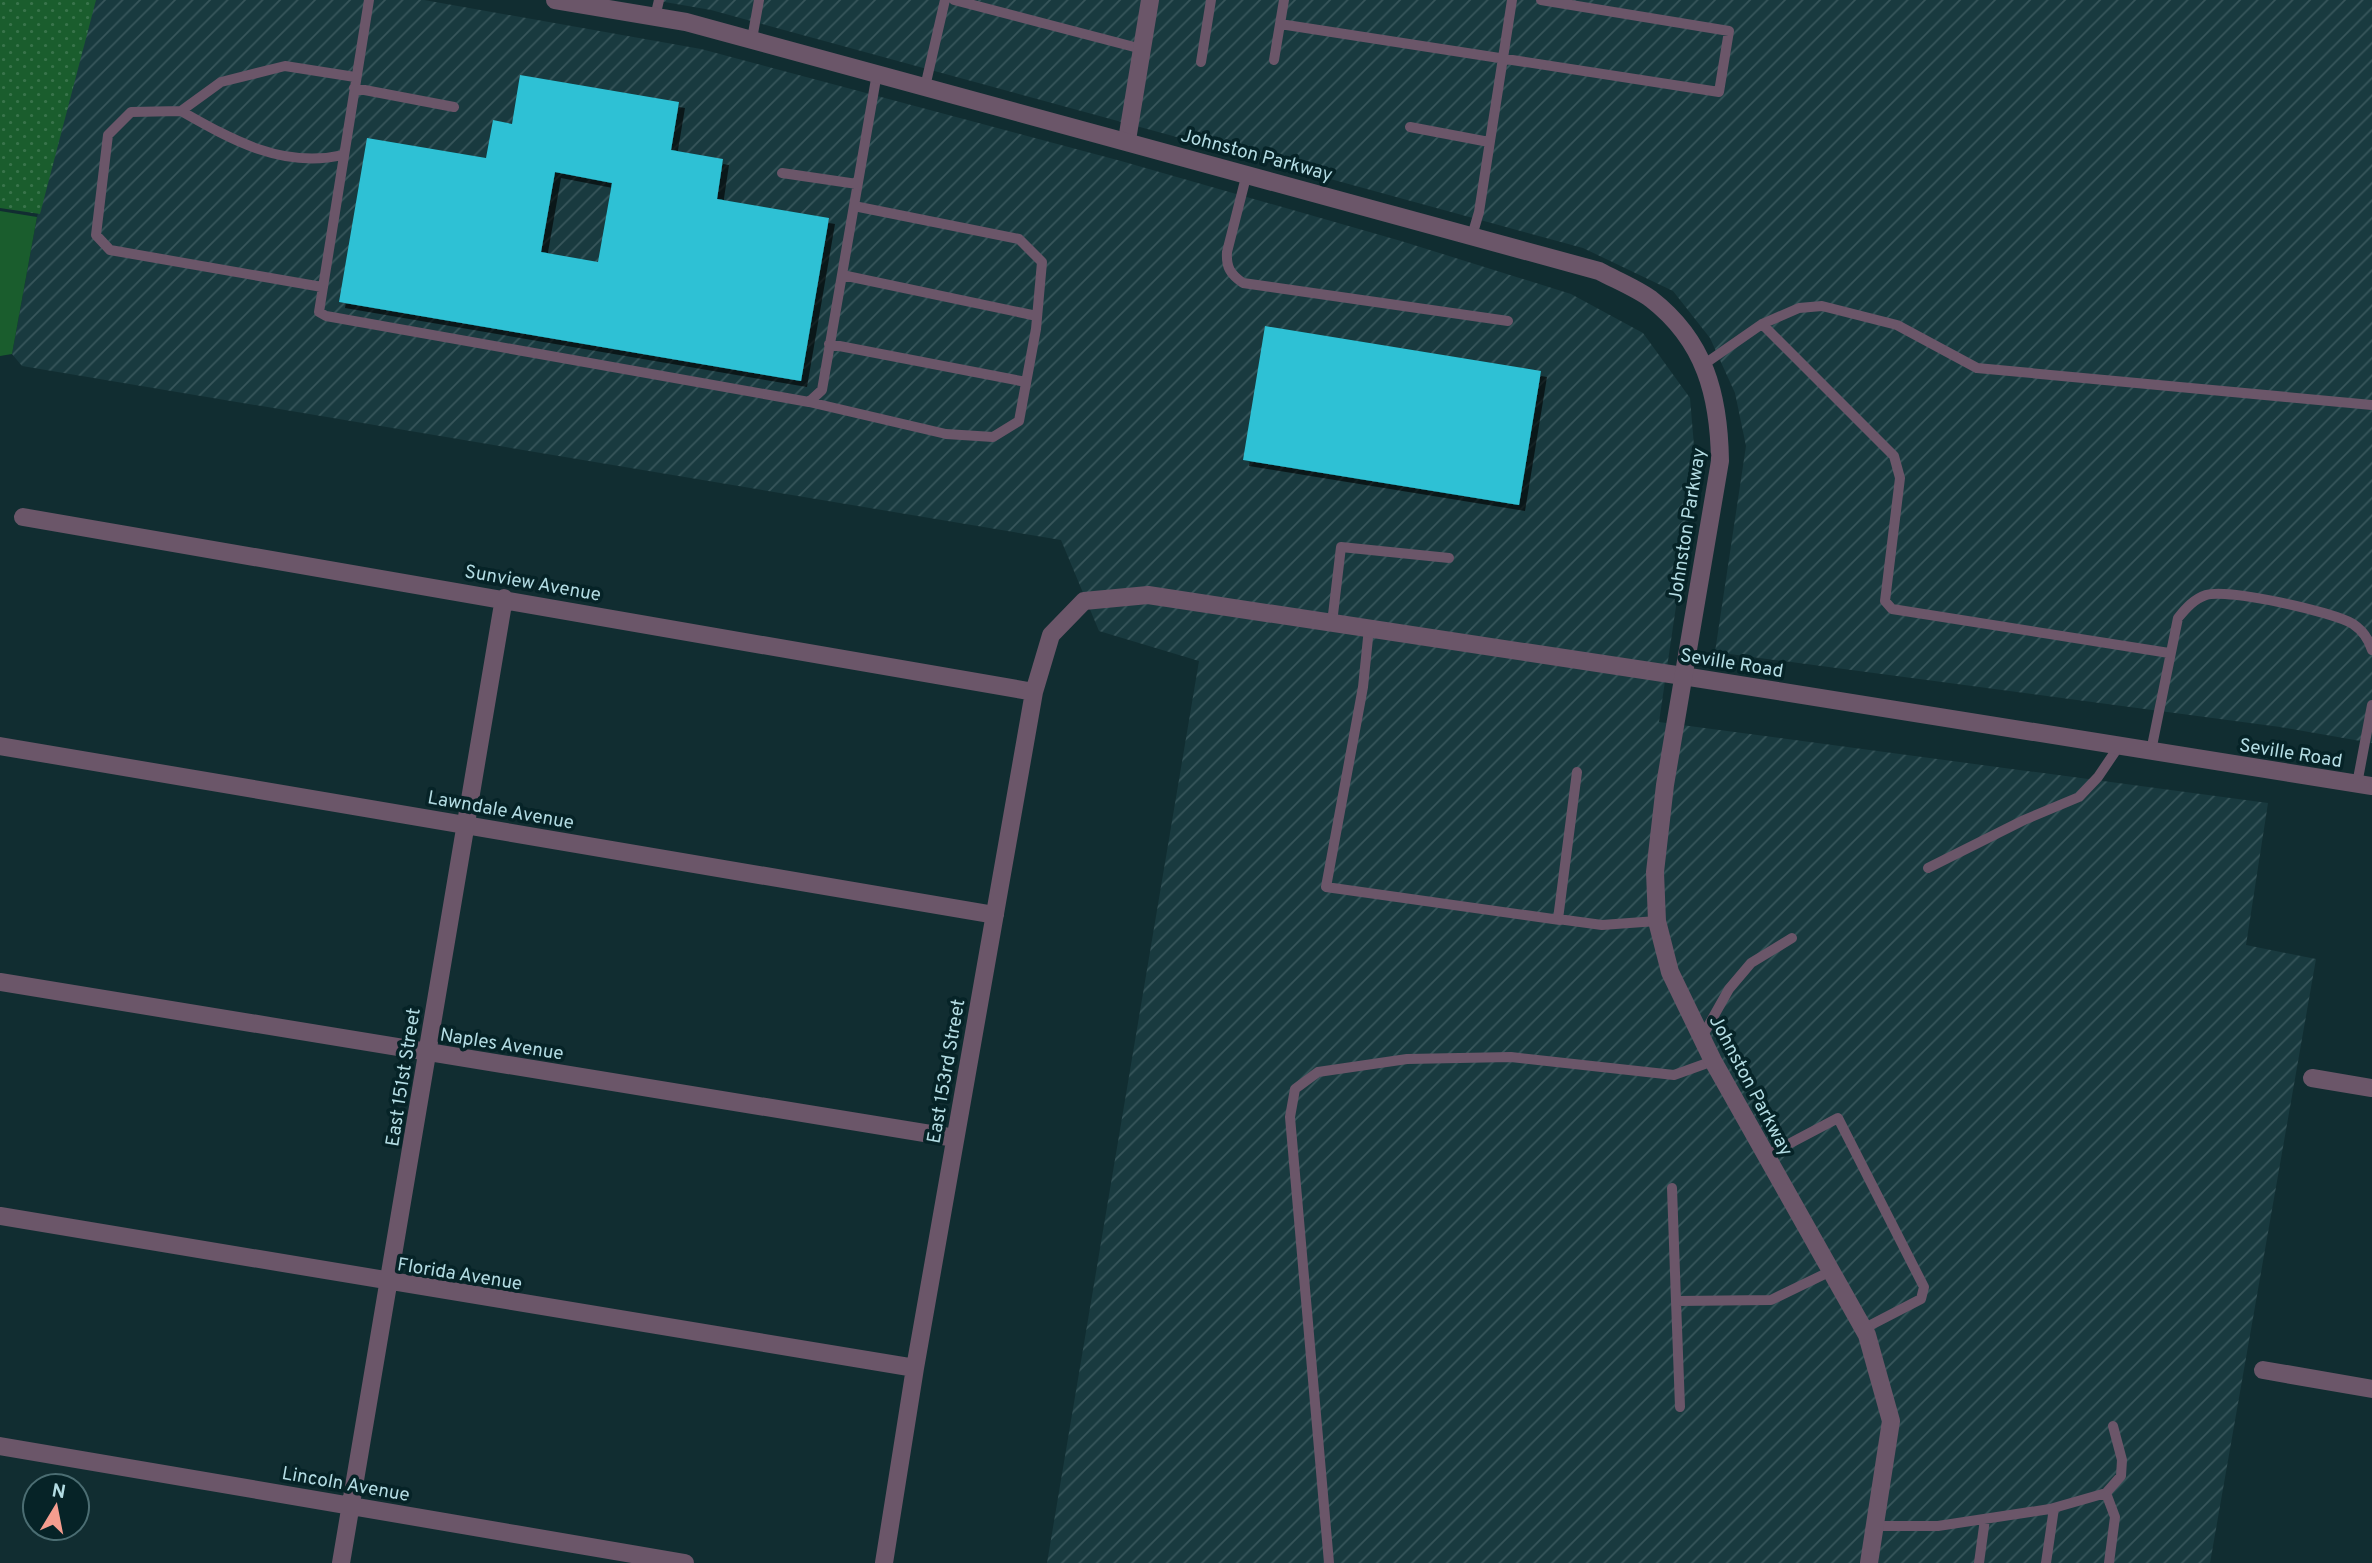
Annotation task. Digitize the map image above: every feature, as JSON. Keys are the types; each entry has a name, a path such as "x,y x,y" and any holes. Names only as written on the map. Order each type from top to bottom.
{"street":[{"name":"Johnston Parkway","path":"555,0 657,8 752,39 1599,271 1649,298 1681,327 1703,365 1720,417 1720,461 1665,785 1655,872 1657,921 1670,972 1713,1060 1863,1329 1891,1421 1869,1563"},
{"path":"1127,140 1150,0"},
{"name":"Sunview Avenue","path":"23,517 504,598 1034,692"},
{"name":"Seville Road","path":"1084,601 1148,594 2365,785"},
{"name":"East 151st Street","path":"341,1563 504,598"},
{"name":"East 153rd Street","path":"884,1563 915,1368 1034,692 1051,635 1084,601"},
{"name":"Lawndale Avenue","path":"0,746 995,915"},
{"name":"Naples Avenue","path":"0,982 955,1138"},
{"path":"2312,1078 2372,1088"},
{"name":"Florida Avenue","path":"0,1216 390,1283 915,1368"},
{"path":"2263,1370 2372,1388"},
{"name":"Lincoln Avenue","path":"0,1446 685,1563"}],"lane":[{"path":"369,0 322,287 319,312 326,316 809,402 946,433 993,438 1019,421 1037,316 1042,262 1019,239 854,205"},
{"path":"752,39 759,0"},
{"path":"925,87 945,0"},
{"path":"954,0 1142,49"},
{"path":"1201,62 1212,0"},
{"path":"1273,60 1284,0"},
{"path":"1472,236 1512,0"},
{"path":"1280,24 1719,92 1729,32 1541,0"},
{"path":"181,111 221,82 285,66 454,107"},
{"path":"809,402 822,390 877,73"},
{"path":"322,287 110,250 96,235 108,135 131,112 181,111 268,155 324,160 343,155"},
{"path":"1410,127 1489,142"},
{"path":"782,173 857,184"},
{"path":"1247,173 1227,252 1227,265 1233,276 1243,282 1508,321"},
{"path":"842,275 1037,316"},
{"path":"1703,365 1762,324 1799,308 1822,306 1898,325 1977,368 2372,405"},
{"path":"1762,324 1894,456 1900,478 1885,601 1892,609 2169,653"},
{"path":"830,344 1026,382"},
{"path":"1332,622 1340,547 1449,558"},
{"path":"2151,751 2178,618 2188,605 2208,594 2241,596 2320,610 2354,624 2368,639 2372,650"},
{"path":"1369,628 1363,687 1326,887 1602,925 1657,921"},
{"path":"2365,785 2372,705"},
{"path":"1928,868 2024,820 2079,797 2119,746"},
{"path":"1560,920 1577,772"},
{"path":"1702,1037 1729,989 1751,963 1792,938"},
{"path":"1329,1563 1290,1117 1295,1088 1318,1072 1407,1059 1511,1057 1674,1075 1713,1060"},
{"path":"1766,1156 1838,1118 1924,1287 1922,1299 1863,1329"},
{"path":"1672,1188 1680,1407"},
{"path":"1676,1301 1770,1300 1831,1272"},
{"path":"1876,1526 1938,1526 2054,1508 2106,1493 2121,1476 2122,1460 2113,1426"},
{"path":"2106,1493 2115,1517 2109,1563"},
{"path":"2046,1563 2054,1508"},
{"path":"1979,1563 1985,1519"}],"shaded area":[{"path":"95,0 424,0 701,49 1121,161 1401,241 1571,294 1643,333 1690,398 1696,470 1659,722 2268,803 2246,945 2316,959 2210,1563 1047,1563 1199,661 1099,631 1061,540 22,366 12,354 37,217"},
{"path":"653,0 2372,0 2372,743 2280,727 1715,652 1746,446 1735,393 1710,338 1673,291 1583,248 711,10"}],"green space":[{"path":"0,0 96,0 40,214 0,208"},
{"path":"0,211 37,217 12,354 0,356"}],"building":[{"path":"520,75 679,102 671,150 723,159 717,199 829,218 801,381 339,302 367,138 486,158 493,120 512,124","holes":["555,172 612,183 598,262 541,252"]},
{"path":"1265,326 1541,371 1519,505 1243,460"}]}
